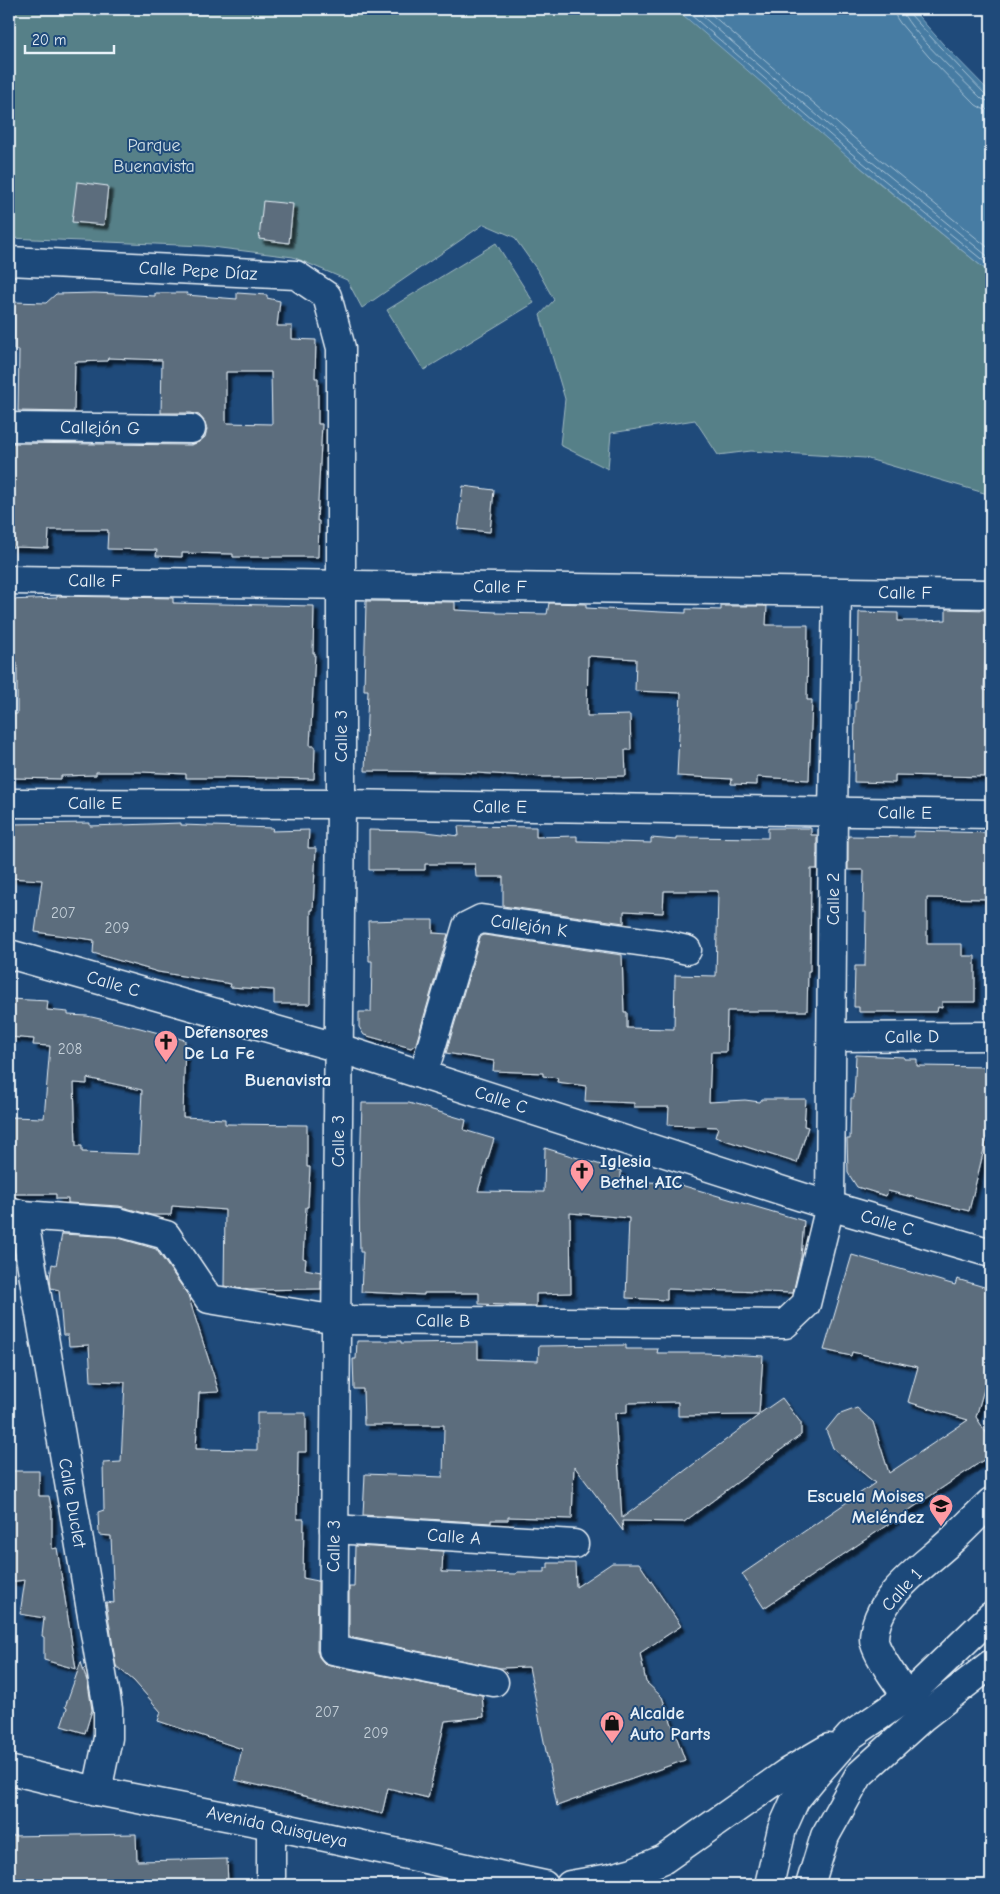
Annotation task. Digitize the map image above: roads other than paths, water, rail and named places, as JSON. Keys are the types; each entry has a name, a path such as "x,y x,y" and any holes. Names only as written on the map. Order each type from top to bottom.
{"street":[{"name":"Calle Pepe Díaz","path":"9,261 296,276 327,296 341,348"},
{"name":"Calle 3","path":"341,348 339,1048 333,1650 494,1682"},
{"name":"Callejón G","path":"9,427 191,429"},
{"name":"Calle F","path":"9,580 991,594"},
{"name":"Calle 2","path":"830,1206 837,592"},
{"name":"Calle E","path":"9,803 340,804 991,814"},
{"name":"Callejón K","path":"423,1075 466,926 481,919 666,945 687,950"},
{"name":"Calle C","path":"9,954 339,1048 830,1206 991,1253"},
{"name":"Calle D","path":"833,1038 991,1036"},
{"name":"Calle B","path":"16,1213 118,1222 166,1235 209,1299 337,1320 784,1324 806,1304 830,1206"},
{"name":"Calle Duclet","path":"16,1213 108,1708 108,1738 97,1791"},
{"name":"Calle 1","path":"915,1707 879,1653 874,1640 879,1614 899,1587 953,1540 991,1502"},
{"name":"Calle A","path":"334,1529 574,1544"},
{"path":"810,1885 825,1836 859,1775 991,1616"},
{"path":"570,1885 633,1872 664,1859 788,1772 850,1736 915,1707 991,1664"},
{"path":"769,1885 782,1829 795,1800 850,1736"},
{"name":"Avenida Quisqueya","path":"9,1770 97,1791 271,1825 544,1885"},
{"path":"271,1825 271,1885"}],"water":[{"path":"676,9 912,9 991,93 991,274 848,157"}],"place":[{"name":"Defensores De La Fe","path":"166,1063"},
{"name":"Iglesia Bethel AIC","path":"582,1192"},
{"name":"Escuela Moises Meléndez","path":"941,1527"},
{"name":"Alcalde Auto Parts","path":"612,1744"}],"district":[{"name":"Buenavista","path":"288,1080"}],"park label":[{"name":"Parque Buenavista","path":"154,155"}]}
